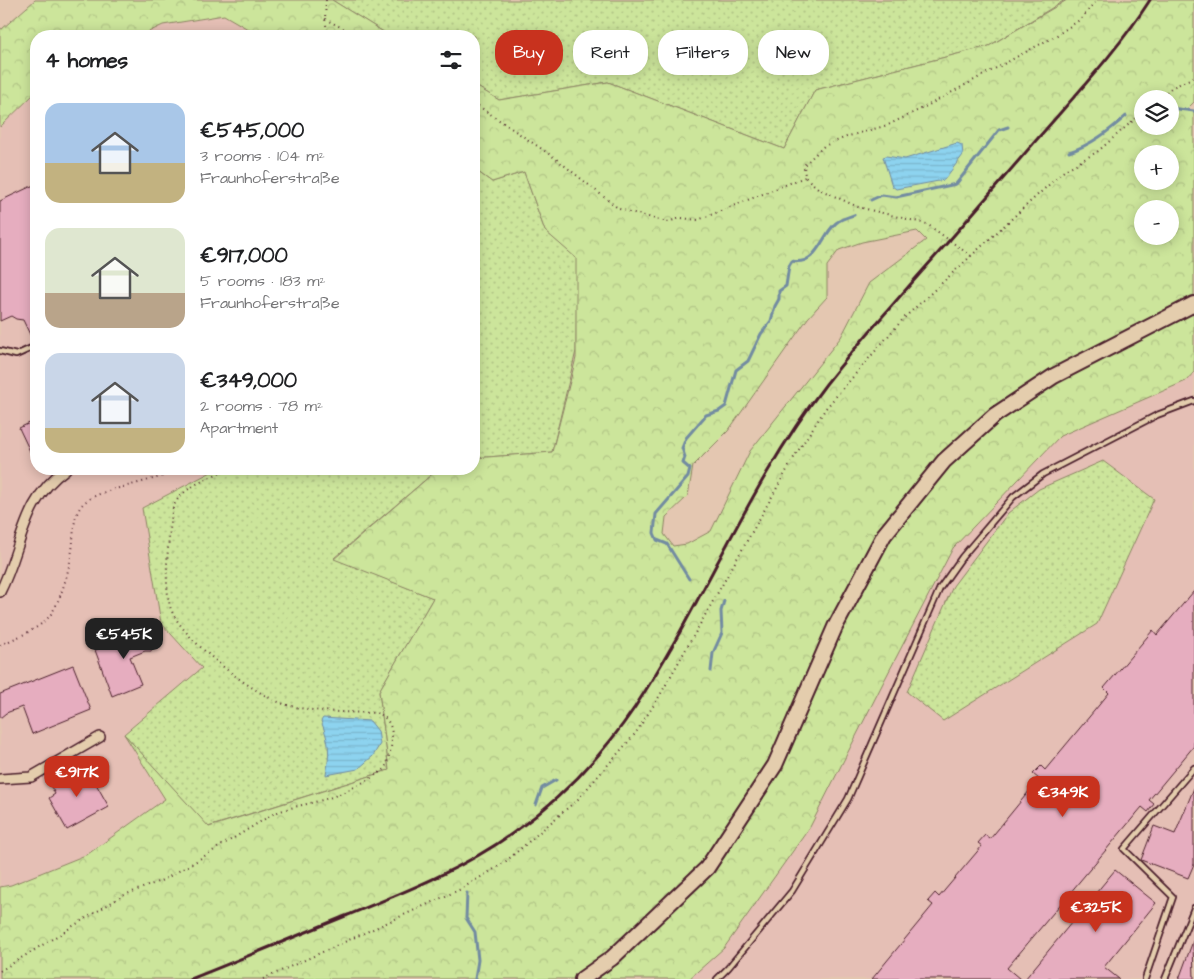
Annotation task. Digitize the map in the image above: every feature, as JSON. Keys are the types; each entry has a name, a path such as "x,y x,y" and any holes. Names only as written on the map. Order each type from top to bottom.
{"main road":[{"path":"582,979 612,958 707,868 774,765 836,627 884,535 944,460 995,416 1054,376 1194,304"}],"street":[{"path":"0,592 29,512 40,493 57,475"},
{"path":"0,779 31,776 100,737"}],"lane":[{"path":"0,351 16,355 30,349"},
{"path":"717,979 792,891 848,799 940,588 962,557 1013,497 1043,474 1157,415 1194,401"},
{"path":"1145,979 1174,897 1124,849 1194,768"},
{"path":"1165,979 1194,908"}],"path":[{"path":"326,0 325,19 327,30"},
{"path":"971,256 927,224 858,207 819,189 805,177 804,165 824,146 849,136 888,125 921,109 1057,34 1081,19 1097,0"},
{"path":"325,19 346,30"},
{"path":"1168,90 1194,77"},
{"path":"480,107 555,158 619,209 667,222 681,218 698,220 805,177"},
{"path":"263,979 461,890 504,863 578,798 634,734 659,696 796,454 826,408 903,319 1065,170 1097,152 1134,120"},
{"path":"0,645 40,625 48,618 58,600 64,582 73,548 75,520 79,508 95,496 164,475"},
{"path":"0,971 122,896 163,880 273,814 285,808 325,800 366,781 386,768 394,737 384,716 378,713 309,711 284,705 269,698 250,687 207,653 187,634 174,617 168,595 167,576 172,511 175,501 184,492 215,475"}],"shaded area":[{"path":"224,15 250,30 153,30 163,25"},
{"path":"30,98 30,475 205,475 142,508 161,623 202,668 124,734 165,799 88,854 11,885 0,887 0,127"},
{"path":"1194,372 1194,979 689,979 724,948 810,827 953,548 1060,436 1186,382"}],"green space":[{"path":"35,0 332,0 380,30 250,30 224,15 163,25 153,30 30,30 30,98 0,127 0,28 2,29"},
{"path":"332,0 1065,0 989,46 815,90 784,149 608,82 499,100 480,89 480,30 380,30"},
{"path":"1067,0 1194,0 1194,102 1188,108 1194,112 1194,372 1186,381 1060,436 953,548 810,827 724,948 689,979 0,979 0,887 11,885 88,854 165,799 124,734 209,827 389,770 379,691 433,598 334,559 431,475 480,475 480,458 552,452 576,358 576,258 545,231 524,172 492,182 480,173 480,89 499,100 608,82 784,149 815,90 989,46","holes":["917,231 926,240 869,283 841,337 750,451 711,531 687,544 673,546 664,534 666,517 688,496 693,466 728,431 808,318 827,297 827,266 839,250 862,242"]},
{"path":"524,172 545,231 577,258 576,351 552,452 480,458 480,173 492,182"},
{"path":"1103,461 1154,499 1097,624 943,721 907,692 953,586 1008,513 1039,489"},
{"path":"205,475 431,475 334,558 433,598 379,691 389,770 208,827 124,734 202,668 161,623 142,508"}],"water":[{"path":"957,143 962,145 963,155 944,180 896,189 892,186 883,157 905,159"},
{"path":"323,718 370,721 378,731 380,744 373,756 358,769 326,775 328,748 321,721"}],"building":[{"path":"30,187 30,335 23,320 11,316 0,321 0,201"},
{"path":"30,423 30,451 19,428"},
{"path":"1194,591 1194,746 1149,800 1154,804 1148,812 1142,807 1007,968 1020,979 872,979 933,905 928,901 935,893 939,897 982,846 978,843 985,835 990,839 1039,779 1033,774 1041,766 1045,770 1109,693 1104,688 1153,630 1157,635"},
{"path":"150,627 159,642 153,646 151,651 145,651 130,657 141,684 112,696 95,650 140,633"},
{"path":"73,665 91,710 32,734 22,707 6,713 0,718 0,694"},
{"path":"79,767 85,778 91,775 109,807 67,830 49,798 55,794 49,783"},
{"path":"1194,788 1194,864 1188,878 1141,860 1154,826 1175,834"},
{"path":"1115,870 1156,903 1104,967 1119,979 1025,979"},
{"path":"1193,941 1194,979 1179,979"}],"waterway":[{"path":"1179,109 1194,111"},
{"path":"1069,152 1085,146 1126,116"},
{"path":"871,200 882,195 896,197 956,184 999,130 1008,127"},
{"path":"689,579 667,544 657,540 654,533 656,514 688,477 690,469 683,463 685,457 682,448 686,438 706,415 719,411 726,406 736,370 748,361 761,334 771,321 779,299 779,291 786,286 789,266 792,261 800,261 813,255 836,223 854,215"},
{"path":"711,671 713,653 722,633 721,611 724,601"},
{"path":"536,805 542,788 556,780"},
{"path":"467,893 466,918 475,932 478,960 475,979"}],"railway":[{"path":"191,979 391,898 454,869 494,846 531,820 580,776 609,743 635,707 660,667 773,462 826,384 873,327 1097,71 1150,0"}]}
